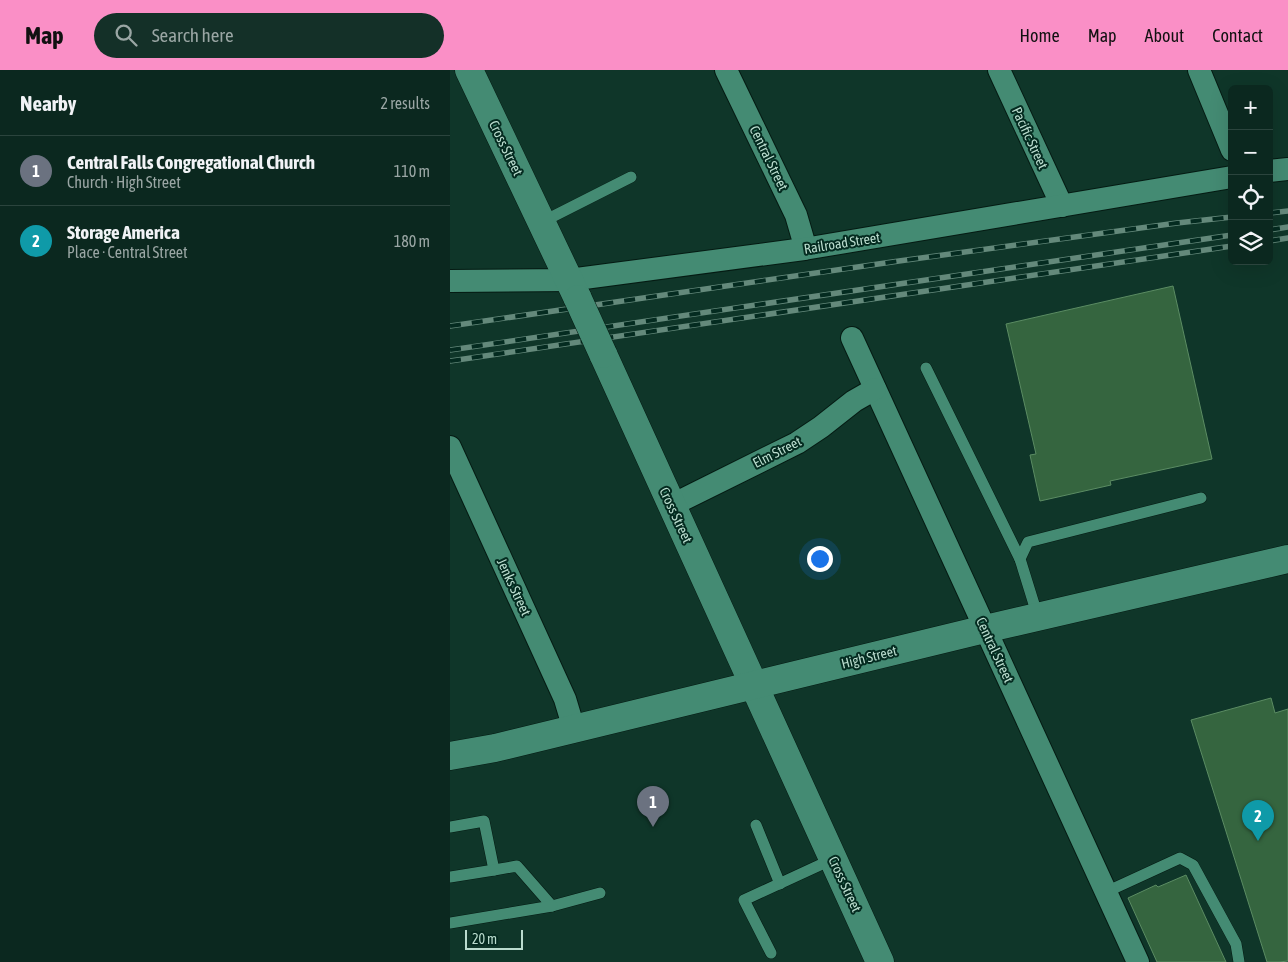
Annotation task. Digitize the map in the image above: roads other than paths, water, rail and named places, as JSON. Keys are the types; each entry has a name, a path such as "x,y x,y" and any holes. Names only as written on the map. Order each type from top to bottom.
{"main road":[{"name":"Cross Street","path":"469,70 603,354 880,962"},
{"name":"High Street","path":"450,756 495,748 985,629 1288,559"}],"street":[{"name":"Central Street","path":"726,70 796,215 804,249"},
{"name":"Pacific Street","path":"999,70 1062,206"},
{"path":"1199,70 1228,140"},
{"path":"1273,171 1288,169"},
{"name":"Railroad Street","path":"450,281 573,289 1228,178"},
{"name":"Central Street","path":"852,338 1138,962"},
{"name":"Elm Street","path":"672,505 797,443 854,401 875,389"},
{"name":"Jenks Street","path":"450,447 565,699 574,729"}],"lane":[{"path":"542,222 631,177"},
{"path":"926,368 1020,559 1038,617"},
{"path":"1020,559 1028,542 1201,498"},
{"path":"450,827 484,821 494,870"},
{"path":"756,825 780,884"},
{"path":"1106,892 1180,858 1193,865 1236,944 1239,962"},
{"path":"771,953 744,900 834,859"},
{"path":"450,877 517,866 552,906"},
{"path":"450,923 552,906 600,893"}],"railway":[{"path":"1273,213 1288,211"},
{"path":"450,326 899,261 1228,217"},
{"path":"1273,229 1288,227"},
{"path":"450,350 1228,236"},
{"path":"1273,240 1288,238"},
{"path":"450,361 1228,247"}],"place":[{"name":"Central Falls Congregational Church","path":"653,827"},
{"name":"Storage America","path":"1258,841"}]}
